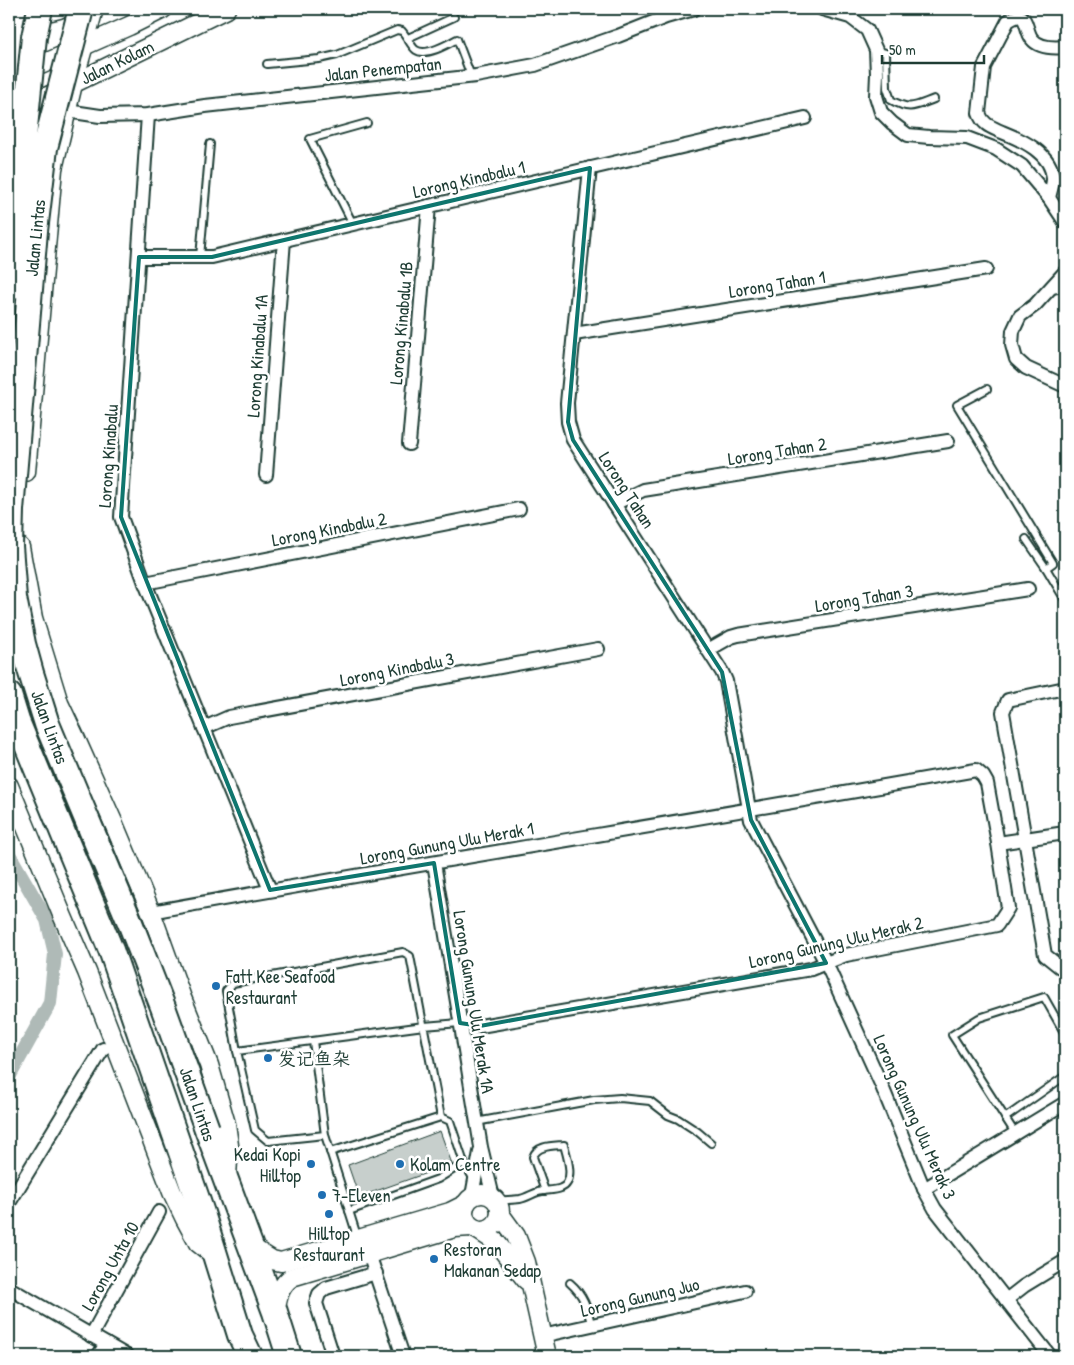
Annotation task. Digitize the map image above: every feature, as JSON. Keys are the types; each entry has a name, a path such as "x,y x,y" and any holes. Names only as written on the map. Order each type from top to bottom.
{"highway":[{"name":"Jalan Lintas","path":"81,9 45,148 36,221 11,510 10,546 14,598 25,652 47,724 129,920 163,1007 275,1312 289,1356"},
{"name":"Jalan Lintas","path":"9,289 34,37 26,10"},
{"name":"Jalan Lintas","path":"9,694 17,721 110,950 202,1213 241,1345 250,1356"}],"main road":[{"path":"46,9 51,11 59,9"},
{"name":"Jalan Lintas","path":"94,9 73,84 53,169 20,547 32,618 59,703 76,737 152,912 221,1104 229,1145 227,1183"},
{"name":"Jalan Kolam","path":"13,77 163,9"},
{"name":"Jalan Kolam","path":"9,120 73,84 226,9"},
{"path":"9,28 26,10"},
{"path":"9,120 13,77 26,10"},
{"path":"146,18 142,29 145,33 152,34 194,24"},
{"path":"9,694 16,690 24,689 37,692 46,699 76,737"},
{"path":"9,786 97,996 172,1192 198,1243 216,1257"},
{"path":"471,1193 464,1214 468,1224 496,1242 531,1286"},
{"path":"251,1247 272,1260 281,1262 450,1212 471,1193 483,1194 496,1204 516,1236 529,1273 547,1356"},
{"path":"275,1312 279,1294 285,1282 292,1276 455,1228 487,1230 499,1219 496,1204"}],"street":[{"name":"Jalan Penempatan","path":"67,111 100,116 148,115 205,106 470,76 535,65 666,17 694,9"},
{"path":"822,9 850,17 867,30 876,50 876,96 881,112 892,123 908,135 967,138 996,149 1022,166 1049,198 1065,222"},
{"path":"1049,198 1052,179 1050,164 1046,159 1018,139 990,126 982,120 978,113 984,67 1008,21 1016,17 1024,18 1029,34 1036,43 1050,47 1065,47"},
{"name":"Lorong Kinabalu","path":"148,115 121,517 145,583 270,890"},
{"name":"Lorong Kinabalu 1","path":"138,257 212,257 805,118"},
{"name":"Lorong Tahan","path":"590,168 567,403 568,422 573,440 722,672 726,681 749,810"},
{"name":"Lorong Kinabalu 1B","path":"409,444 429,206"},
{"name":"Lorong Kinabalu 1A","path":"266,475 284,240"},
{"name":"Lorong Tahan 1","path":"574,334 986,269"},
{"path":"1065,272 1035,305 1020,316 1013,331 1012,345 1016,359 1026,368 1065,386"},
{"name":"Lorong Tahan 2","path":"614,504 644,490 948,441"},
{"name":"Lorong Kinabalu 2","path":"145,583 519,509"},
{"name":"Lorong Tahan 3","path":"708,650 738,635 1028,589"},
{"name":"Lorong Kinabalu 3","path":"204,728 229,717 598,649"},
{"path":"1065,688 1008,700 1003,712 1045,955 1060,967 1065,965"},
{"name":"Lorong Gunung Ulu Merak 1","path":"152,912 270,890 976,770"},
{"name":"Lorong Gunung Ulu Merak 2","path":"460,1023 480,1026 811,969 846,955 997,925 1008,908 987,783 976,770"},
{"name":"Lorong Gunung Ulu Merak 3","path":"749,810 751,820 826,963 881,1084 924,1189 935,1208 1050,1356"},
{"path":"998,843 1065,833"},
{"name":"Lorong Gunung Ulu Merak 1A","path":"434,863 476,1122 496,1204"},
{"path":"9,1203 102,1049"},
{"path":"924,1189 1065,1103"},
{"name":"Lorong Gunung Ulu Merak 1A","path":"471,1193 481,1148"},
{"name":"Lorong Unta 10","path":"91,1336 159,1212"},
{"path":"369,1254 403,1356"},
{"path":"1006,1300 1024,1286 1065,1261"},
{"path":"333,1356 316,1303 319,1294 326,1288 376,1273"},
{"path":"9,1288 127,1356"},
{"name":"Lorong Gunung Juo","path":"542,1336 745,1291"},
{"path":"98,1356 106,1344"}],"lane":[{"path":"408,38 454,17"},
{"path":"267,64 337,55 397,30 402,31 415,50 421,52 436,50 457,39 470,76"},
{"path":"876,50 886,54 887,88 891,100 899,105 912,108 934,99"},
{"path":"353,224 310,139 367,123"},
{"path":"200,257 210,144"},
{"path":"1048,290 1065,288"},
{"path":"987,389 957,406 1053,563 1046,568"},
{"path":"1026,539 1065,600"},
{"path":"325,1135 268,1141 255,1130 226,991 233,983 403,952 410,956 441,1118"},
{"path":"1015,1134 952,1036 978,1018 1044,997 1065,1034"},
{"path":"237,1050 460,1023"},
{"path":"313,1041 325,1135 358,1240"},
{"path":"1005,1118 1065,1076"},
{"path":"476,1122 594,1100 620,1098 650,1101 668,1115 698,1132 711,1143"},
{"path":"330,1152 441,1118 450,1120 464,1163 471,1193"},
{"path":"496,1204 521,1199 545,1190 559,1190 564,1187 570,1168 564,1145 545,1147 534,1153 533,1157 545,1190"},
{"path":"348,1211 438,1179 464,1163"},
{"path":"570,1283 583,1298 591,1325"}],"highlighted area":[{"path":"590,168 568,422 573,440 722,672 751,820 826,963 480,1026 460,1023 434,863 270,890 121,517 139,257 212,257"}],"building":[{"name":"Kolam Centre","path":"440,1131 452,1164 359,1197 348,1165"}],"waterway":[{"path":"9,854 47,920 55,954 50,1003 9,1077"}],"place":[{"name":"Fatt Kee Seafood Restaurant","path":"216,986"},
{"name":"发记鱼杂","path":"268,1058"},
{"name":"Kedai Kopi Hilltop","path":"311,1164"},
{"name":"Kolam Centre","path":"400,1164"},
{"name":"7-Eleven","path":"322,1195"},
{"name":"Hilltop Restaurant","path":"329,1214"},
{"name":"Restoran Makanan Sedap","path":"434,1259"}]}
